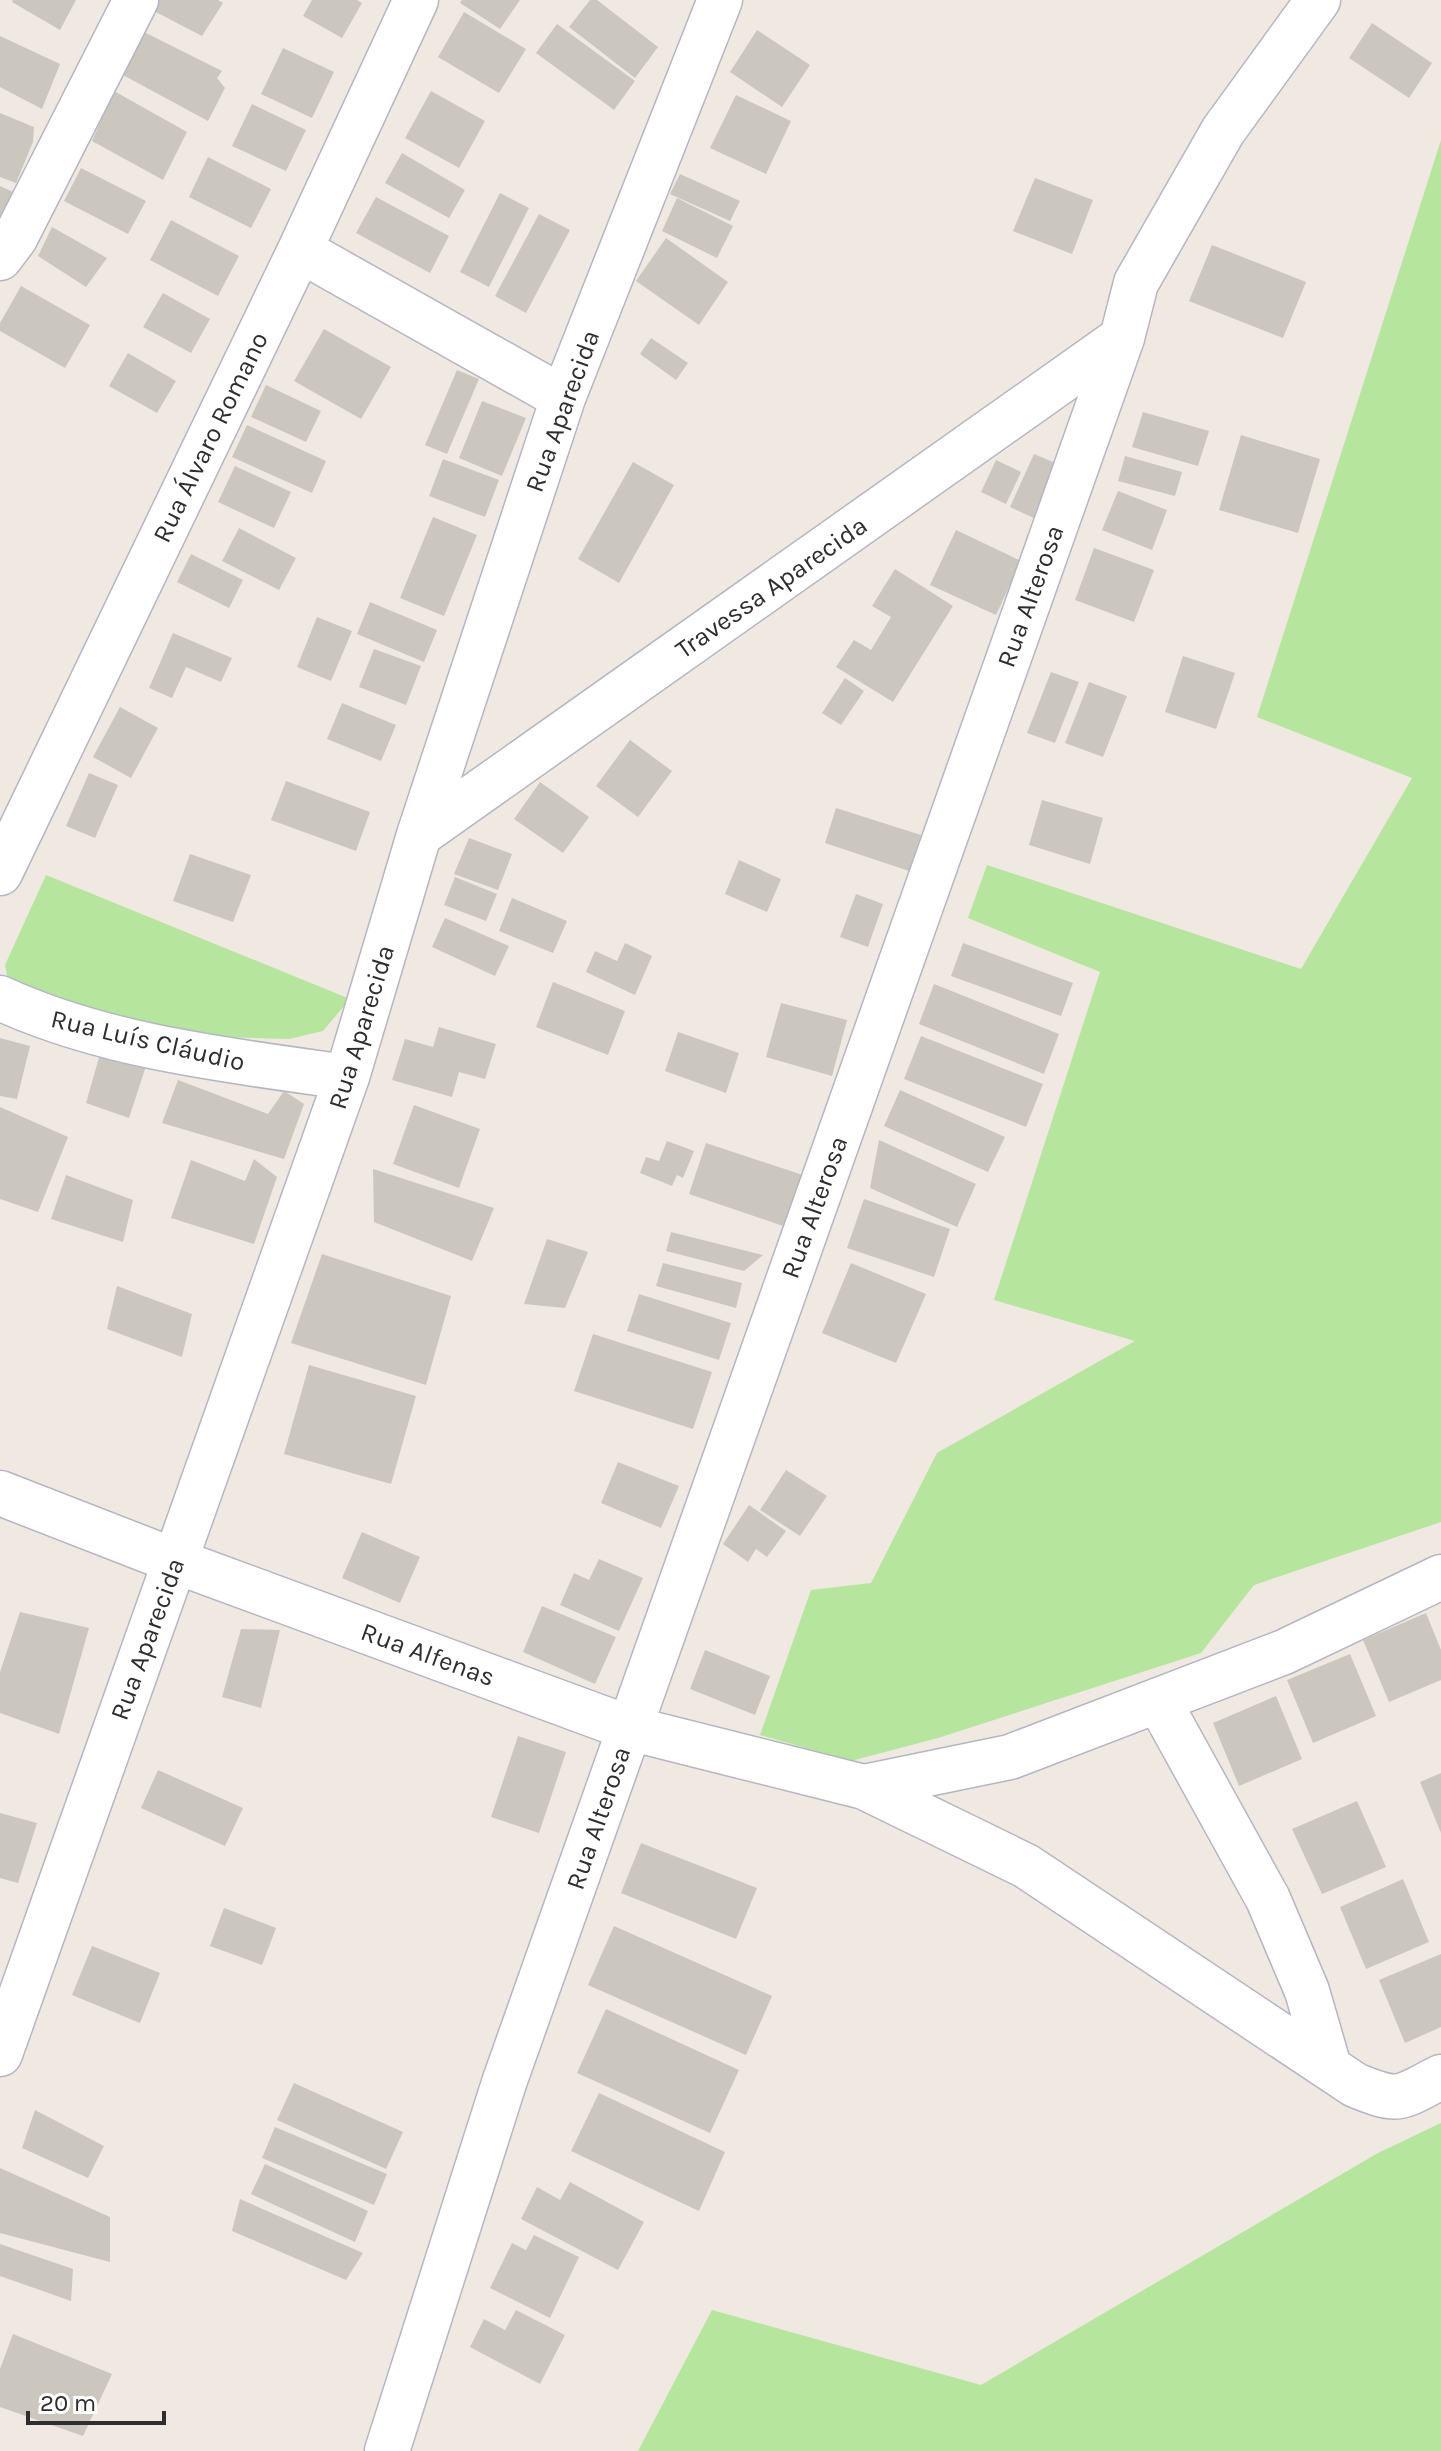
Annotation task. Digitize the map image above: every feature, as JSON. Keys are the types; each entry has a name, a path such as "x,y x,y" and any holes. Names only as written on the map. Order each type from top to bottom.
{"street":[{"path":"0,258 15,238 136,0"},
{"name":"Rua Alterosa","path":"387,2451 504,2083 1122,338 1136,283 1223,131 1318,0"},
{"name":"Rua Álvaro Romano","path":"0,873 300,250 414,1"},
{"name":"Rua Aparecida","path":"0,2054 347,1077 419,835 563,398 710,4"},
{"path":"300,250 563,398"},
{"name":"Travessa Aparecida","path":"419,835 1122,338"},
{"name":"Rua Luís Cláudio","path":"0,998 39,1016 191,1055 347,1077"},
{"name":"Rua Alfenas","path":"0,1493 175,1561 629,1728 864,1787"},
{"path":"864,1787 1010,1757 1284,1652 1441,1578"},
{"path":"1158,1700 1268,1899 1307,1991 1329,2067"},
{"path":"864,1787 1026,1866 1355,2085 1383,2096 1399,2098 1441,2077"}],"green space":[{"path":"1441,140 1441,1522 1254,1585 1201,1653 938,1738 851,1761 760,1735 811,1590 871,1583 937,1453 1135,1341 994,1300 1100,972 968,918 987,865 1301,969 1412,778 1257,717"},
{"path":"46,875 350,999 323,1031 289,1039 158,1035 9,985 5,965"},
{"path":"1441,2123 1441,2451 638,2451 712,2310 981,2385 1378,2153"}],"building":[{"path":"13,0 76,0 60,30"},
{"path":"157,0 218,0 223,3 202,36 152,10"},
{"path":"312,0 357,0 362,3 342,38 303,16"},
{"path":"462,0 520,0 500,29 460,3"},
{"path":"590,0 597,0 658,47 635,78 569,27"},
{"path":"464,12 526,49 499,93 438,57"},
{"path":"1372,23 1432,63 1409,98 1349,58"},
{"path":"557,24 635,81 614,110 536,53"},
{"path":"757,30 810,65 782,107 730,72"},
{"path":"144,32 222,71 217,78 225,88 208,121 123,75"},
{"path":"0,36 60,64 42,109 0,87"},
{"path":"283,48 334,72 312,118 261,94"},
{"path":"114,91 187,132 163,180 92,141"},
{"path":"431,91 485,121 459,168 405,138"},
{"path":"736,95 791,121 766,174 710,148"},
{"path":"252,104 306,130 286,171 232,146"},
{"path":"0,113 34,127 33,142 16,183 0,177"},
{"path":"402,153 465,190 449,218 385,183"},
{"path":"208,157 271,189 251,228 189,197"},
{"path":"81,168 146,201 128,234 64,201"},
{"path":"680,174 740,201 730,221 670,194"},
{"path":"1035,178 1093,200 1072,254 1013,231"},
{"path":"0,186 13,192 0,218"},
{"path":"500,193 529,208 489,287 460,272"},
{"path":"376,197 449,236 430,273 356,233"},
{"path":"677,198 733,226 717,258 662,231"},
{"path":"539,214 570,230 526,313 495,296"},
{"path":"171,220 239,256 218,296 150,260"},
{"path":"52,227 107,258 86,287 38,256"},
{"path":"666,238 728,282 699,325 636,281"},
{"path":"1212,245 1306,282 1283,338 1189,301"},
{"path":"21,286 90,325 65,368 0,331 0,323"},
{"path":"163,293 210,319 191,353 143,327"},
{"path":"324,329 391,367 361,419 294,381"},
{"path":"651,338 688,363 676,380 640,354"},
{"path":"128,353 176,381 157,413 109,386"},
{"path":"457,370 479,379 447,454 425,445"},
{"path":"266,385 321,411 306,442 251,417"},
{"path":"482,401 526,418 502,476 459,458"},
{"path":"1143,412 1209,431 1198,466 1132,447"},
{"path":"247,425 326,461 312,493 232,457"},
{"path":"1241,435 1320,459 1298,533 1219,510"},
{"path":"1034,454 1063,466 1038,520 1010,507"},
{"path":"1125,456 1182,472 1175,496 1118,481"},
{"path":"443,459 499,480 485,517 429,496"},
{"path":"996,460 1021,472 1006,504 981,492"},
{"path":"633,462 674,485 619,583 578,559"},
{"path":"235,466 291,492 274,528 218,502"},
{"path":"1118,491 1167,510 1152,550 1102,530"},
{"path":"433,517 477,535 444,616 400,598"},
{"path":"239,528 296,558 279,590 222,561"},
{"path":"956,530 1021,561 996,615 930,585"},
{"path":"1094,548 1154,570 1134,622 1075,600"},
{"path":"191,554 243,580 229,608 177,582"},
{"path":"895,569 953,606 893,702 836,667 854,640 871,650 891,617 872,606"},
{"path":"370,602 437,630 424,662 357,634"},
{"path":"317,617 352,631 331,681 297,667"},
{"path":"173,633 232,658 221,682 186,667 172,698 149,688"},
{"path":"374,649 421,666 406,705 359,687"},
{"path":"1183,656 1235,673 1216,729 1165,712"},
{"path":"1051,672 1079,682 1055,743 1027,733"},
{"path":"845,678 864,691 841,725 822,713"},
{"path":"1089,682 1127,696 1103,757 1065,743"},
{"path":"342,703 396,725 381,761 327,739"},
{"path":"120,707 158,728 131,778 93,757"},
{"path":"630,740 672,771 638,817 596,786"},
{"path":"89,773 118,785 95,838 66,826"},
{"path":"286,781 370,812 356,851 271,820"},
{"path":"540,782 589,817 563,853 514,819"},
{"path":"1042,800 1103,818 1090,864 1029,845"},
{"path":"836,808 921,835 909,871 825,843"},
{"path":"469,838 512,854 498,890 454,874"},
{"path":"190,854 251,875 233,922 173,901"},
{"path":"739,860 781,879 767,912 725,894"},
{"path":"455,877 497,894 486,921 444,905"},
{"path":"856,894 883,904 868,947 840,937"},
{"path":"512,898 567,921 553,953 499,931"},
{"path":"445,918 509,946 495,976 432,947"},
{"path":"625,943 652,956 635,995 586,972 595,951 617,961"},
{"path":"963,943 1073,983 1061,1016 951,976"},
{"path":"553,982 625,1011 608,1055 536,1027"},
{"path":"934,984 1059,1034 1044,1074 919,1024"},
{"path":"781,1003 847,1020 832,1076 766,1057"},
{"path":"439,1027 496,1044 485,1079 459,1072 452,1097 392,1080 405,1039 433,1047"},
{"path":"678,1032 739,1053 726,1093 665,1071"},
{"path":"921,1036 1043,1084 1026,1127 904,1079"},
{"path":"0,1038 30,1046 17,1099 0,1096"},
{"path":"100,1054 146,1066 129,1118 86,1103"},
{"path":"178,1080 268,1114 284,1091 304,1104 284,1159 162,1123"},
{"path":"900,1090 1005,1137 988,1172 884,1126"},
{"path":"414,1105 480,1129 459,1188 393,1164"},
{"path":"0,1107 68,1137 38,1212 0,1199"},
{"path":"879,1140 976,1184 957,1227 870,1188"},
{"path":"667,1141 694,1151 683,1178 677,1175 672,1186 640,1173 646,1157 659,1161"},
{"path":"706,1143 803,1175 786,1227 689,1194"},
{"path":"254,1159 277,1177 254,1244 171,1218 191,1160 245,1181"},
{"path":"373,1169 494,1208 472,1261 374,1222"},
{"path":"66,1175 133,1200 123,1242 51,1219"},
{"path":"864,1199 950,1229 934,1277 847,1248"},
{"path":"671,1232 763,1255 744,1271 666,1251"},
{"path":"547,1239 588,1252 565,1308 524,1304"},
{"path":"322,1254 451,1296 426,1385 291,1343"},
{"path":"663,1263 742,1283 736,1308 656,1286"},
{"path":"851,1263 926,1294 896,1363 822,1333"},
{"path":"117,1286 192,1314 182,1357 107,1329"},
{"path":"639,1294 731,1323 719,1360 627,1331"},
{"path":"593,1334 712,1372 693,1429 574,1391"},
{"path":"309,1365 416,1396 391,1484 284,1454"},
{"path":"618,1462 679,1486 661,1528 601,1503"},
{"path":"786,1470 827,1496 800,1536 760,1510"},
{"path":"749,1505 786,1531 767,1557 756,1549 748,1562 723,1544"},
{"path":"362,1532 420,1557 400,1603 342,1578"},
{"path":"599,1559 643,1578 619,1631 560,1605 574,1573 589,1580"},
{"path":"542,1606 616,1637 595,1684 523,1652"},
{"path":"20,1612 89,1628 59,1734 0,1713 0,1672"},
{"path":"1426,1613 1441,1650 1441,1680 1389,1702 1363,1640"},
{"path":"241,1629 280,1630 261,1708 222,1697"},
{"path":"705,1650 770,1676 755,1715 690,1689"},
{"path":"1350,1654 1376,1716 1313,1743 1287,1680"},
{"path":"1276,1696 1302,1759 1239,1786 1213,1723"},
{"path":"518,1736 566,1752 539,1833 491,1817"},
{"path":"158,1770 243,1808 225,1846 141,1808"},
{"path":"1441,1773 1441,1833 1420,1782"},
{"path":"1357,1801 1386,1867 1322,1894 1292,1829"},
{"path":"0,1813 37,1823 18,1883 0,1878"},
{"path":"641,1843 757,1888 736,1939 621,1893"},
{"path":"1403,1879 1429,1942 1366,1969 1340,1907"},
{"path":"224,1908 276,1928 262,1965 210,1946"},
{"path":"614,1926 772,1996 746,2055 588,1985"},
{"path":"92,1946 160,1973 140,2023 72,1995"},
{"path":"1441,1954 1441,2027 1405,2043 1379,1980"},
{"path":"606,2009 739,2070 710,2133 577,2073"},
{"path":"294,2083 403,2132 386,2169 277,2120"},
{"path":"599,2093 725,2152 699,2211 571,2151"},
{"path":"35,2110 104,2146 88,2178 22,2148"},
{"path":"275,2127 387,2174 374,2205 262,2158"},
{"path":"265,2164 368,2211 355,2242 251,2194"},
{"path":"0,2168 110,2217 110,2262 0,2233"},
{"path":"570,2182 644,2222 618,2270 521,2219 537,2187 560,2200"},
{"path":"240,2199 363,2253 346,2280 232,2231"},
{"path":"534,2235 579,2257 550,2318 490,2288 512,2243 526,2250"},
{"path":"0,2244 73,2269 71,2301 0,2276"},
{"path":"516,2310 565,2335 540,2384 470,2347 484,2319 505,2330"},
{"path":"13,2334 112,2374 83,2436 0,2407 0,2369"}]}
